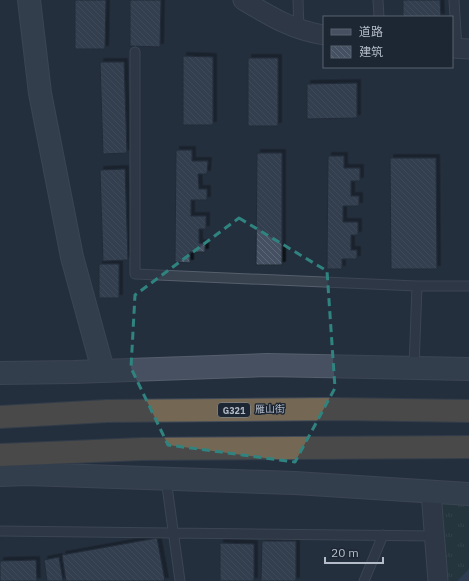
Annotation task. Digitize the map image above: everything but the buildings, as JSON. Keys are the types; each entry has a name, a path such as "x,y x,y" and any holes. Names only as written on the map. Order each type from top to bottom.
{"highway":[{"name":"雁山街","path":"0,417 108,411 338,409 469,411"},
{"path":"0,456 142,449 469,447"}],"street":[{"path":"29,0 40,93 72,257 103,370"},
{"path":"243,0 280,22 299,29 323,35"},
{"path":"0,373 74,372 267,365 469,369"},
{"path":"0,475 27,474 295,483 469,494"},
{"path":"431,492 438,581"}],"lane":[{"path":"298,0 299,29"},
{"path":"378,0 379,16"},
{"path":"454,0 459,48"},
{"path":"135,52 135,274 416,286 469,286"},
{"path":"414,368 416,286"},
{"path":"166,479 180,581"},
{"path":"0,531 434,536"},
{"path":"364,581 383,535"}],"highlighted area":[{"path":"239,218 327,271 335,388 295,462 168,445 131,368 135,295"}],"green space":[{"path":"431,492 469,494 469,581 438,581"}],"water":[{"path":"469,569 469,581 458,581 458,580"}]}
